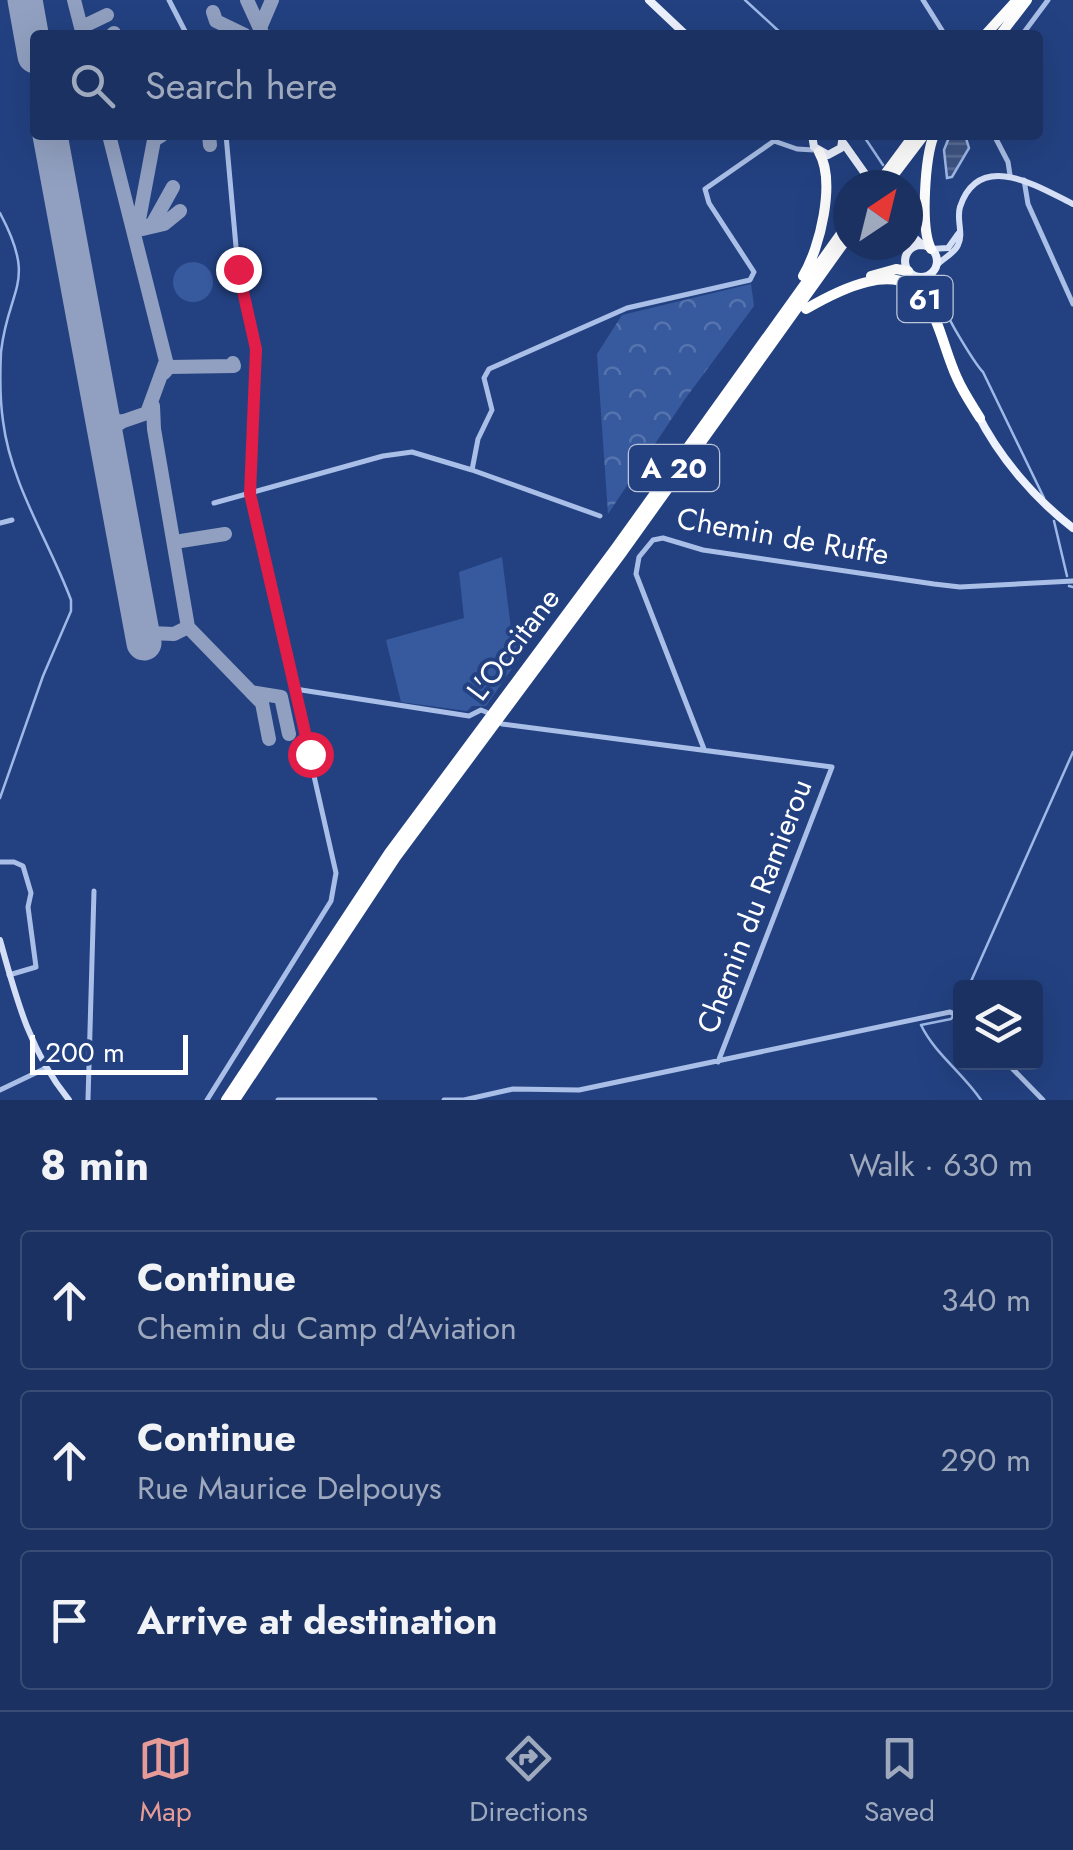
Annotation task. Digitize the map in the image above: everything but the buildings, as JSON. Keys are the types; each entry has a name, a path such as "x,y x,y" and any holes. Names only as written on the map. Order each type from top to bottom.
{"highway":[{"path":"991,30 1017,0"},
{"path":"1004,30 1027,0"},
{"path":"887,170 910,140"},
{"path":"897,170 920,140"},
{"name":"61","path":"927,247 926,173 933,140"},
{"path":"738,376 816,250 825,173 818,152"},
{"name":"L'Occitane","path":"226,1100 389,853 615,549 833,245"},
{"name":"L'Occitane","path":"236,1100 396,857 833,258"},
{"name":"61","path":"734,396 806,309 829,292 896,268 913,274"},
{"name":"61","path":"806,309 844,290 884,279 914,288 931,310 957,378 980,418"}],"main road":[{"path":"649,0 681,30"},
{"path":"814,140 818,152 832,154 860,170"},
{"path":"832,154 842,140"},
{"path":"844,140 863,170"},
{"path":"913,274 935,268 956,249 960,239 958,212 967,193 982,181 1010,176 1073,204"},
{"path":"923,247 952,246 959,228"},
{"path":"923,244 936,257 932,285 938,314"},
{"path":"905,260 938,314 980,418 1012,468 1073,528"},
{"path":"0,940 24,1023 46,1068 69,1100"}],"street":[{"path":"170,0 185,30"},
{"path":"923,0 942,30"},
{"path":"1026,30 1048,0"},
{"path":"207,1100 334,894 336,873 250,494 256,349 238,269 226,140"},
{"path":"797,149 807,140"},
{"path":"996,140 1010,167 1010,176"},
{"path":"472,470 478,440 492,410 484,378 489,369 627,308 752,278 754,272 709,204 706,189 774,141 818,152"},
{"path":"1024,180 1028,204 1073,304"},
{"path":"214,503 412,452 600,516"},
{"path":"0,523 12,520"},
{"name":"Chemin de Ruffe","path":"704,749 636,574 639,557 653,540 664,538 703,550 960,587 1073,580"},
{"path":"295,689 456,714 486,712"},
{"path":"502,724 704,749"},
{"name":"Chemin du Ramierou","path":"704,749 832,767 718,1062"},
{"path":"0,862 23,866 31,893 28,908 36,966 9,975"},
{"path":"88,1100 94,892"},
{"name":"Chemin du Ramierou","path":"444,1100 464,1100 513,1089 579,1090 953,1013"},
{"path":"0,1090 46,1068"},
{"path":"1014,1070 1043,1100"},
{"path":"278,1100 375,1100"}],"green space":[{"path":"193,262 207,268 213,282 207,296 193,302 179,296 173,282 179,268"},
{"path":"751,284 754,306 685,399 608,514 597,354 622,315"},
{"path":"502,557 512,637 533,638 486,706 472,706 467,711 401,702 386,640 464,618 459,572"}],"shaded area":[{"path":"948,140 967,140 969,148 952,177 947,178 944,150"}],"waterway":[{"path":"745,0 778,30"},
{"path":"866,140 883,165"},
{"path":"0,213 19,271 1,352 1,404 7,445 22,490 71,600 71,611 43,676 0,798"},
{"path":"935,276 948,316 983,372 1044,498"},
{"path":"1054,521 1067,576"},
{"path":"1069,586 1073,587"},
{"path":"972,980 1073,752"},
{"path":"953,1016 921,1025 953,1066"},
{"path":"956,1070 981,1100"}],"taxiway":[{"path":"74,0 82,30"},
{"path":"247,0 261,30"},
{"path":"260,28 272,0"},
{"path":"213,12 216,21 235,30"},
{"path":"82,30 107,15"},
{"path":"97,388 106,417 121,422 147,413 166,361 110,140"},
{"path":"154,140 134,231 164,224 180,211"},
{"path":"210,140 210,145"},
{"path":"146,228 153,223 173,187"},
{"path":"164,373 169,367 234,366 233,363"},
{"path":"137,604 142,623 150,633 174,634 188,627 153,406"},
{"path":"107,444 112,428 123,421"},
{"path":"181,541 225,534"},
{"path":"188,627 251,692 281,697 289,734"},
{"path":"251,692 262,703 269,739"}],"runway":[{"path":"25,0 30,30"},
{"path":"51,140 144,643"}],"route":[{"path":"238,269 256,349 250,494 310,754"}]}
